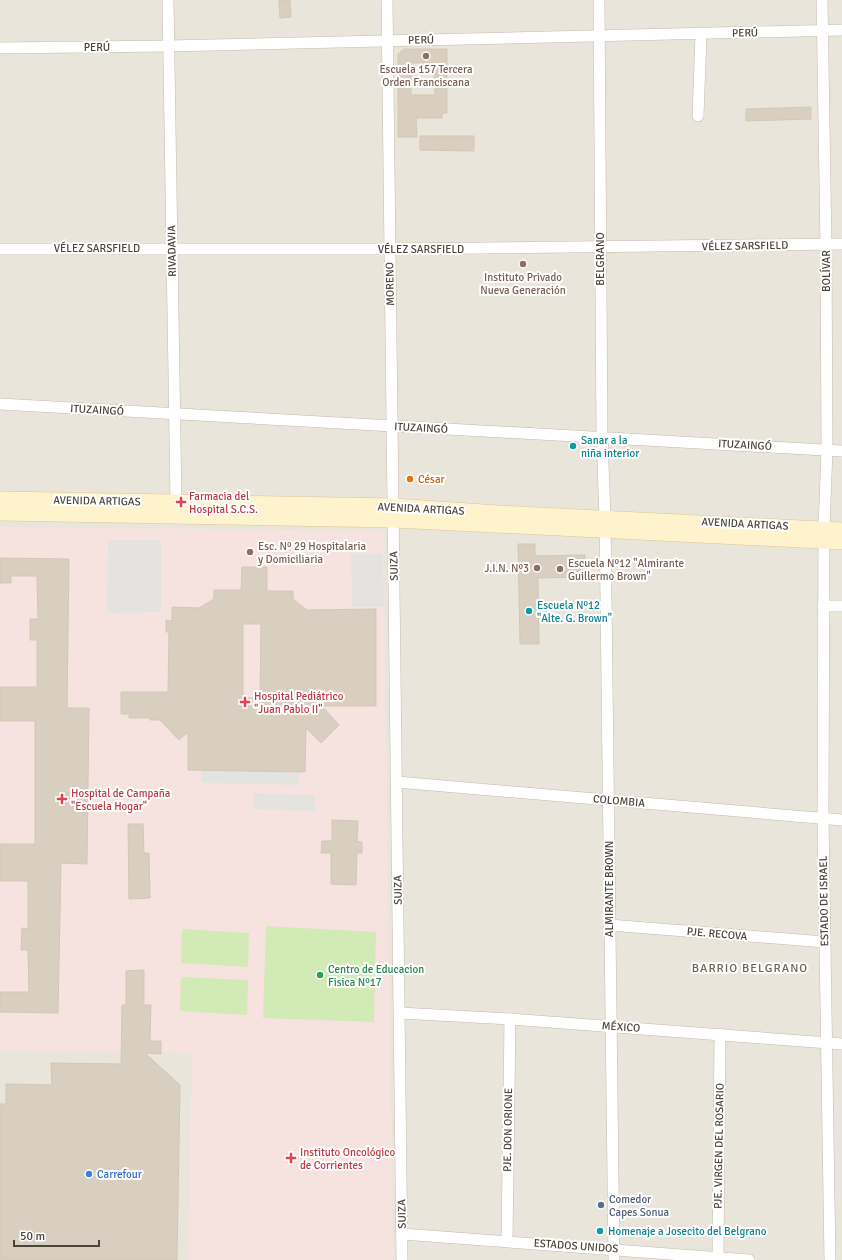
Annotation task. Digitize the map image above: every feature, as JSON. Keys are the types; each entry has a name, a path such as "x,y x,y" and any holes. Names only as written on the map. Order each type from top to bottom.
{"main road":[{"name":"AVENIDA ARTIGAS","path":"0,500 176,502 394,513"},
{"name":"AVENIDA ARTIGAS","path":"0,513 498,513 605,524 824,535 842,542"},
{"name":"AVENIDA ARTIGAS","path":"824,535 842,530"}],"street":[{"name":"RIVADAVIA","path":"168,0 176,502"},
{"name":"MORENO","path":"386,0 391,426 394,513"},
{"name":"BELGRANO","path":"599,0 602,437 605,524"},
{"name":"BOLÍVAR","path":"822,0 826,245 827,450 824,535"},
{"name":"PERÚ","path":"0,48 599,37 822,32 842,30"},
{"path":"698,116 701,34"},
{"name":"VÉLEZ SARSFIELD","path":"0,249 390,249 842,244"},
{"name":"ITUZAINGÓ","path":"0,404 842,450"},
{"name":"SUIZA","path":"394,513 402,1260"},
{"name":"ALMIRANTE BROWN","path":"605,524 614,1255"},
{"name":"ESTADO DE ISRAEL","path":"824,535 823,819 830,1260"},
{"path":"824,606 842,606"},
{"name":"COLOMBIA","path":"397,782 842,820"},
{"name":"PJE. RECOVA","path":"609,925 825,942"},
{"name":"MÉXICO","path":"400,1013 611,1026 842,1044"},
{"name":"PJE. DON ORIONE","path":"507,1242 510,1019"},
{"name":"PJE. VIRGEN DEL ROSARIO","path":"718,1257 720,1034"},
{"name":"ESTADOS UNIDOS","path":"402,1234 507,1242 614,1255 718,1257 749,1260"}],"shaded area":[{"path":"0,0 842,0 842,1260 0,1260"},
{"path":"0,527 384,531 393,1260 188,1260 192,1053 0,1050"},
{"path":"108,540 161,540 161,612 107,613"},
{"path":"351,554 383,554 384,607 352,607"},
{"path":"201,770 299,772 299,785 201,783"},
{"path":"253,793 315,795 315,811 253,809"}],"green space":[{"name":"Centro de Educacion Fisica Nº17","path":"266,926 376,932 374,1022 263,1018"},
{"path":"182,929 249,933 248,967 181,963"},
{"path":"181,977 248,980 247,1015 180,1011"}],"building":[{"path":"279,0 290,0 291,17 280,18"},
{"path":"404,49 447,49 447,113 442,113 442,118 416,118 417,137 398,137 398,54","holes":["411,63 434,63 435,95 411,95"]},
{"path":"811,107 811,119 746,121 746,109"},
{"path":"420,136 474,136 474,151 420,150"},
{"name":"Escuela Nº12 \"Alte. G. Brown\"","path":"518,544 535,544 535,556 585,555 585,577 538,578 539,644 520,644"},
{"path":"0,558 69,559 67,708 89,708 87,864 61,863 58,1013 0,1012 0,992 29,992 28,950 21,950 22,928 28,929 28,881 0,881 0,844 35,844 35,721 0,721 0,687 37,687 37,640 30,640 30,619 38,619 37,576 11,576 11,583 0,583"},
{"name":"Hospital Pediátrico \"Juan Pablo II\"","path":"242,567 267,567 267,591 293,591 293,599 307,610 376,609 376,706 322,706 339,725 321,743 306,728 305,772 188,770 188,732 179,740 160,720 150,720 150,718 129,718 129,714 121,714 121,692 168,692 169,632 166,632 166,620 172,621 172,607 199,608 214,599 214,590 241,590","holes":["243,624 261,624 260,698 243,698"]},
{"path":"332,820 358,821 357,841 362,842 362,853 357,853 356,885 331,884 331,853 321,853 322,841 332,841"},
{"path":"128,824 143,824 144,853 149,853 150,898 129,899"},
{"name":"Carrefour","path":"144,970 144,1005 151,1005 150,1041 161,1041 161,1054 145,1053 180,1085 177,1260 0,1260 0,1104 6,1104 6,1084 52,1085 51,1063 121,1064 122,1005 126,1005 126,971"}],"place":[{"name":"Escuela 157 Tercera Orden Franciscana","path":"426,56"},
{"name":"Instituto Privado Nueva Generación","path":"523,264"},
{"name":"Sanar a la niña interior","path":"573,446"},
{"name":"César","path":"410,479"},
{"name":"Farmacia del Hospital S.C.S.","path":"181,502"},
{"name":"Esc. Nº 29 Hospitalaria y Domiciliaria","path":"250,552"},
{"name":"J.I.N. Nº3","path":"537,568"},
{"name":"Escuela Nº12 \"Almirante Guillermo Brown\"","path":"560,569"},
{"name":"Escuela Nº12 \"Alte. G. Brown\"","path":"529,611"},
{"name":"Hospital Pediátrico \"Juan Pablo II\"","path":"245,702"},
{"name":"Hospital de Campaña \"Escuela Hogar\"","path":"62,799"},
{"name":"Centro de Educacion Fisica Nº17","path":"320,975"},
{"name":"Instituto Oncológico de Corrientes","path":"291,1158"},
{"name":"Carrefour","path":"89,1174"},
{"name":"Comedor Capes Sonua","path":"601,1205"},
{"name":"Homenaje a Josecito del Belgrano","path":"600,1231"}],"district":[{"name":"BARRIO BELGRANO","path":"750,968"}]}
